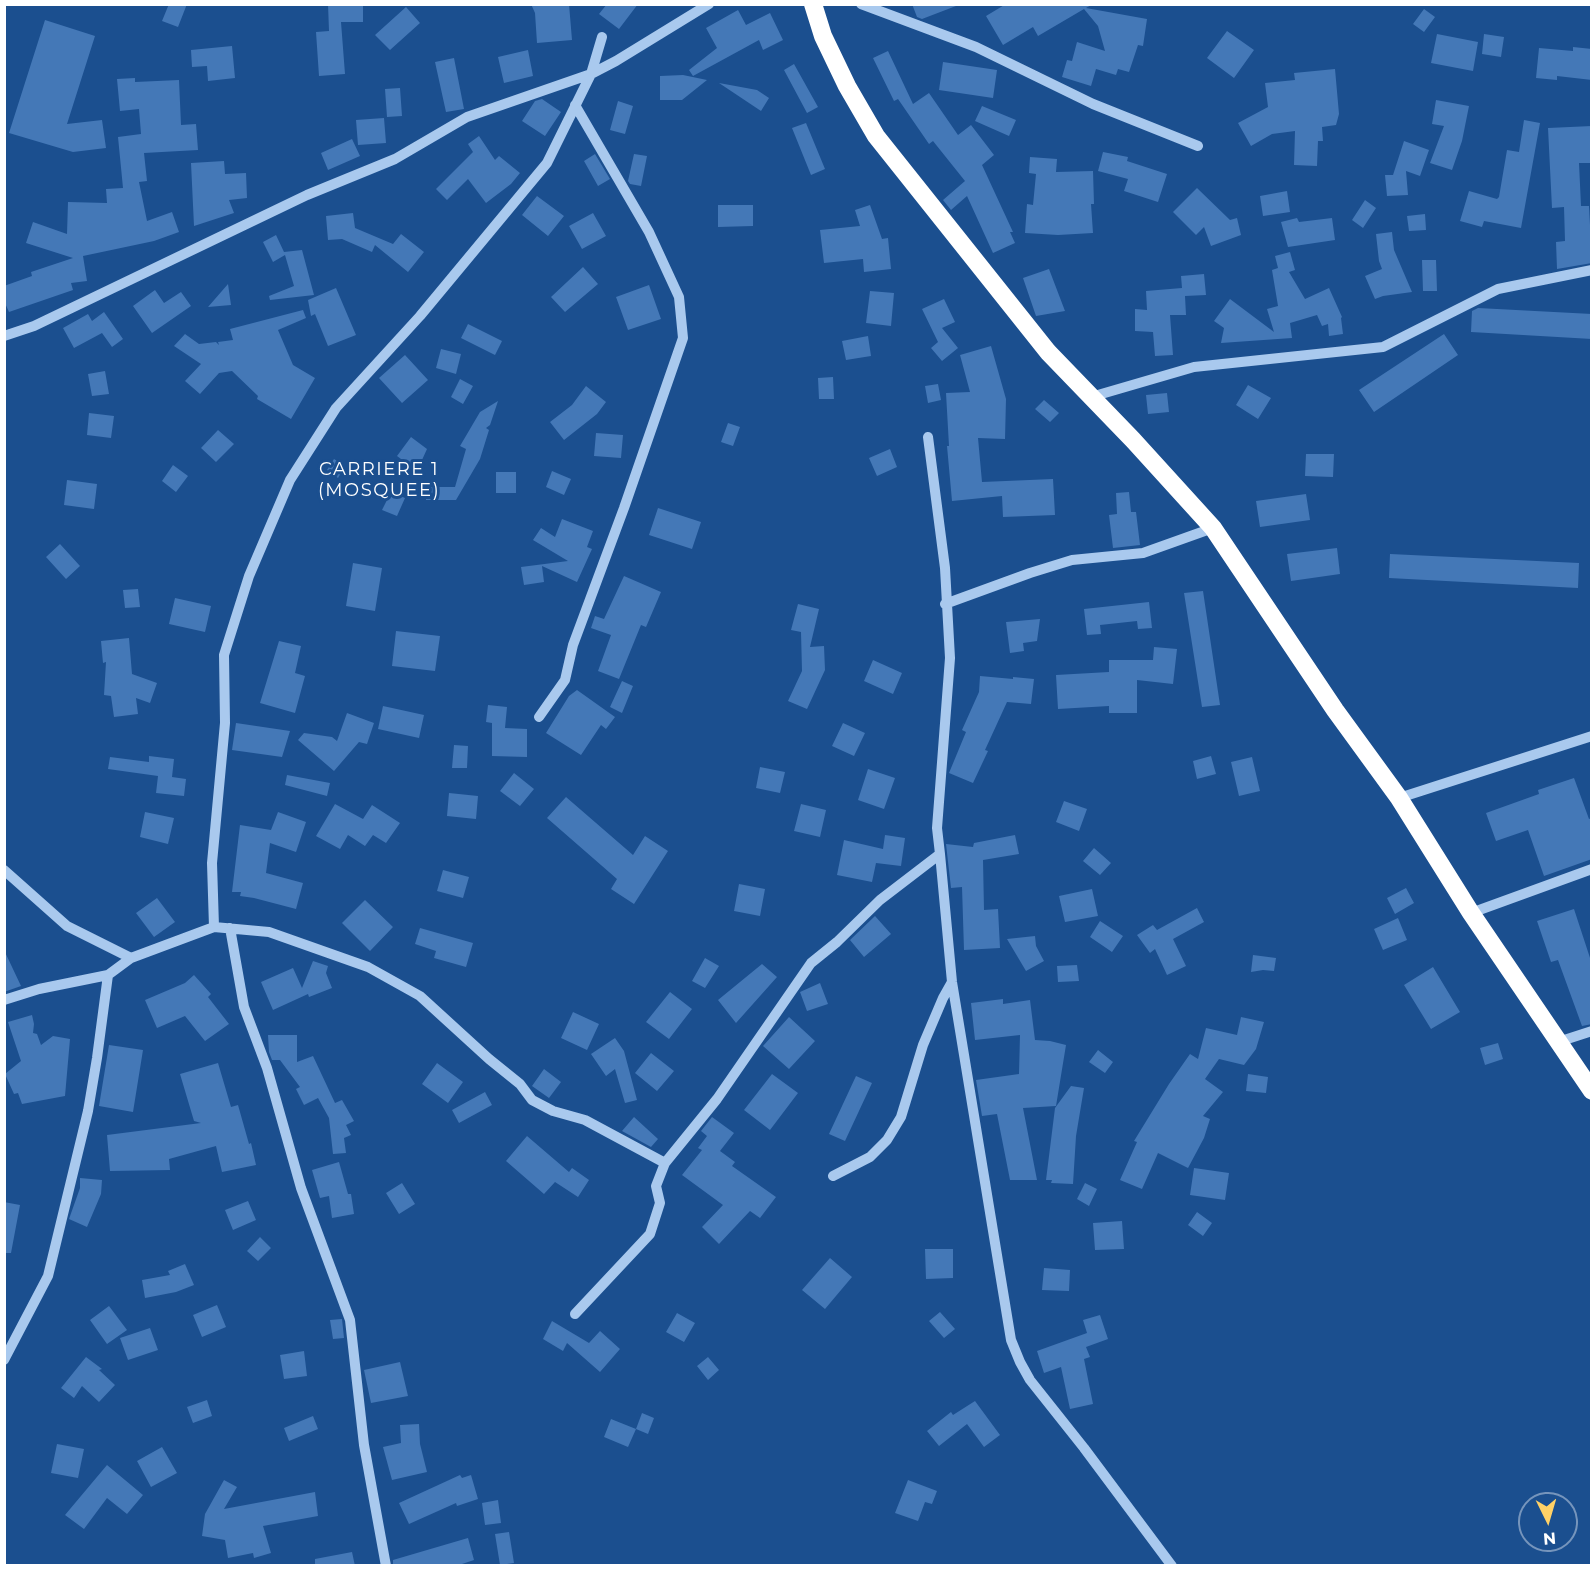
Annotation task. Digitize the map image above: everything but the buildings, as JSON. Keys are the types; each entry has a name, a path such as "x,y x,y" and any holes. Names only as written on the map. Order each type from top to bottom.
{"highway":[{"path":"813,4 823,36 847,86 876,136 1048,352 1133,440 1213,528 1335,710 1399,798 1471,913 1592,1091"}],"street":[{"path":"4,336 34,326 307,195 395,159 467,117 591,74 709,4"},
{"path":"861,4 976,47 1093,104 1198,146"},
{"path":"214,927 212,863 225,723 224,655 249,576 291,480 336,408 420,316 547,162 591,74 602,37"},
{"path":"539,717 565,680 573,645 683,338 679,297 649,232 575,105"},
{"path":"1091,397 1194,367 1383,347 1498,289 1592,270"},
{"path":"928,437 945,568 945,604 950,658 937,828 939,854 952,982 1011,1340 1030,1380 1172,1566"},
{"path":"945,604 1072,560 1143,553 1213,528"},
{"path":"1399,798 1592,736"},
{"path":"575,1314 650,1234 660,1203 656,1186 665,1163 717,1099 811,963 837,942 880,900 939,854"},
{"path":"1471,913 1592,869"},
{"path":"4,870 67,926 131,958"},
{"path":"4,1000 39,989 108,975 131,958 214,927 268,932 310,945 378,973 420,996 520,1084 532,1100 553,1111 585,1120 665,1163"},
{"path":"230,928 244,1007 267,1068 302,1188 350,1320 364,1445 386,1566"},
{"path":"4,1360 48,1276 88,1111 108,975"},
{"path":"833,1176 870,1157 901,1118 923,1045 952,982"},
{"path":"1558,1042 1592,1031"}],"district":[{"name":"CARRIERE 1 (MOSQUEE)","path":"379,480"}]}
